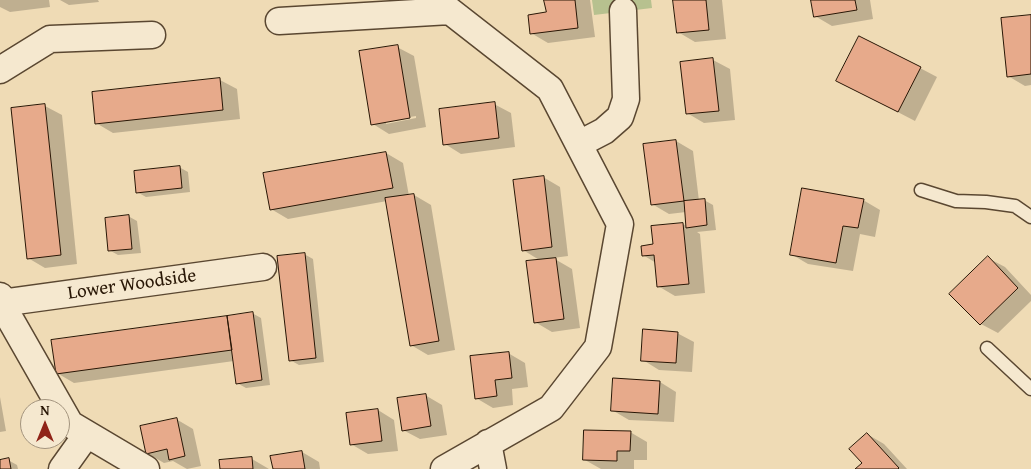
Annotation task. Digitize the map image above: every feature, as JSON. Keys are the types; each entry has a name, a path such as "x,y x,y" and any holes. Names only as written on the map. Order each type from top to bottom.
{"street":[{"path":"279,21 450,11 550,89 620,224 598,346 551,408 444,469"},
{"path":"579,144 604,131 620,117 626,99 622,11"},
{"path":"0,70 50,39 152,35"},
{"name":"Lower Woodside","path":"146,469 70,424 0,300 263,267"},
{"path":"62,469 87,434"},
{"path":"488,444 493,469"}],"lane":[{"path":"920,190 956,201 986,202 1015,206 1031,217"},
{"path":"987,348 1031,389"}],"green space":[{"path":"592,0 651,0 652,8 594,15"}],"building":[{"path":"544,0 575,0 578,28 530,34 528,15 546,12"},
{"path":"673,0 706,0 709,30 677,33"},
{"path":"811,0 855,0 857,10 814,17"},
{"path":"1031,15 1031,74 1007,77 1001,18"},
{"path":"859,36 921,67 898,112 836,81"},
{"path":"398,45 410,118 371,125 359,51"},
{"path":"713,58 719,111 686,114 680,62"},
{"path":"220,78 223,110 95,124 92,92"},
{"path":"495,102 499,138 443,145 439,109"},
{"path":"45,104 61,255 27,259 11,108"},
{"path":"676,140 684,201 651,205 643,144"},
{"path":"386,152 393,188 270,210 263,173"},
{"path":"180,166 182,188 136,193 134,171"},
{"path":"544,176 552,247 522,251 513,180"},
{"path":"802,188 864,199 858,228 843,226 836,263 790,255"},
{"path":"414,194 439,341 410,346 385,198"},
{"path":"705,199 707,225 686,228 684,201"},
{"path":"129,215 132,249 108,251 105,218"},
{"path":"683,223 689,284 657,287 654,255 642,256 641,246 653,244 651,226"},
{"path":"305,253 316,358 289,361 277,256"},
{"path":"988,256 1018,288 980,325 949,294"},
{"path":"556,258 564,319 534,323 526,261"},
{"path":"253,312 262,380 236,384 227,316"},
{"path":"227,316 232,350 56,374 51,340"},
{"path":"643,329 678,332 676,363 641,361"},
{"path":"509,352 512,378 495,380 497,396 475,399 470,356"},
{"path":"613,378 660,381 658,414 611,411"},
{"path":"426,394 431,426 402,431 397,398"},
{"path":"378,409 382,441 350,445 346,413"},
{"path":"177,418 185,456 169,460 167,449 146,454 140,426"},
{"path":"584,430 631,431 630,451 617,451 617,461 583,460"},
{"path":"867,433 898,469 855,469 862,463 849,449"},
{"path":"302,451 305,469 273,469 270,456"},
{"path":"252,457 253,469 220,469 219,460"},
{"path":"9,458 11,469 0,469 0,460"}]}
